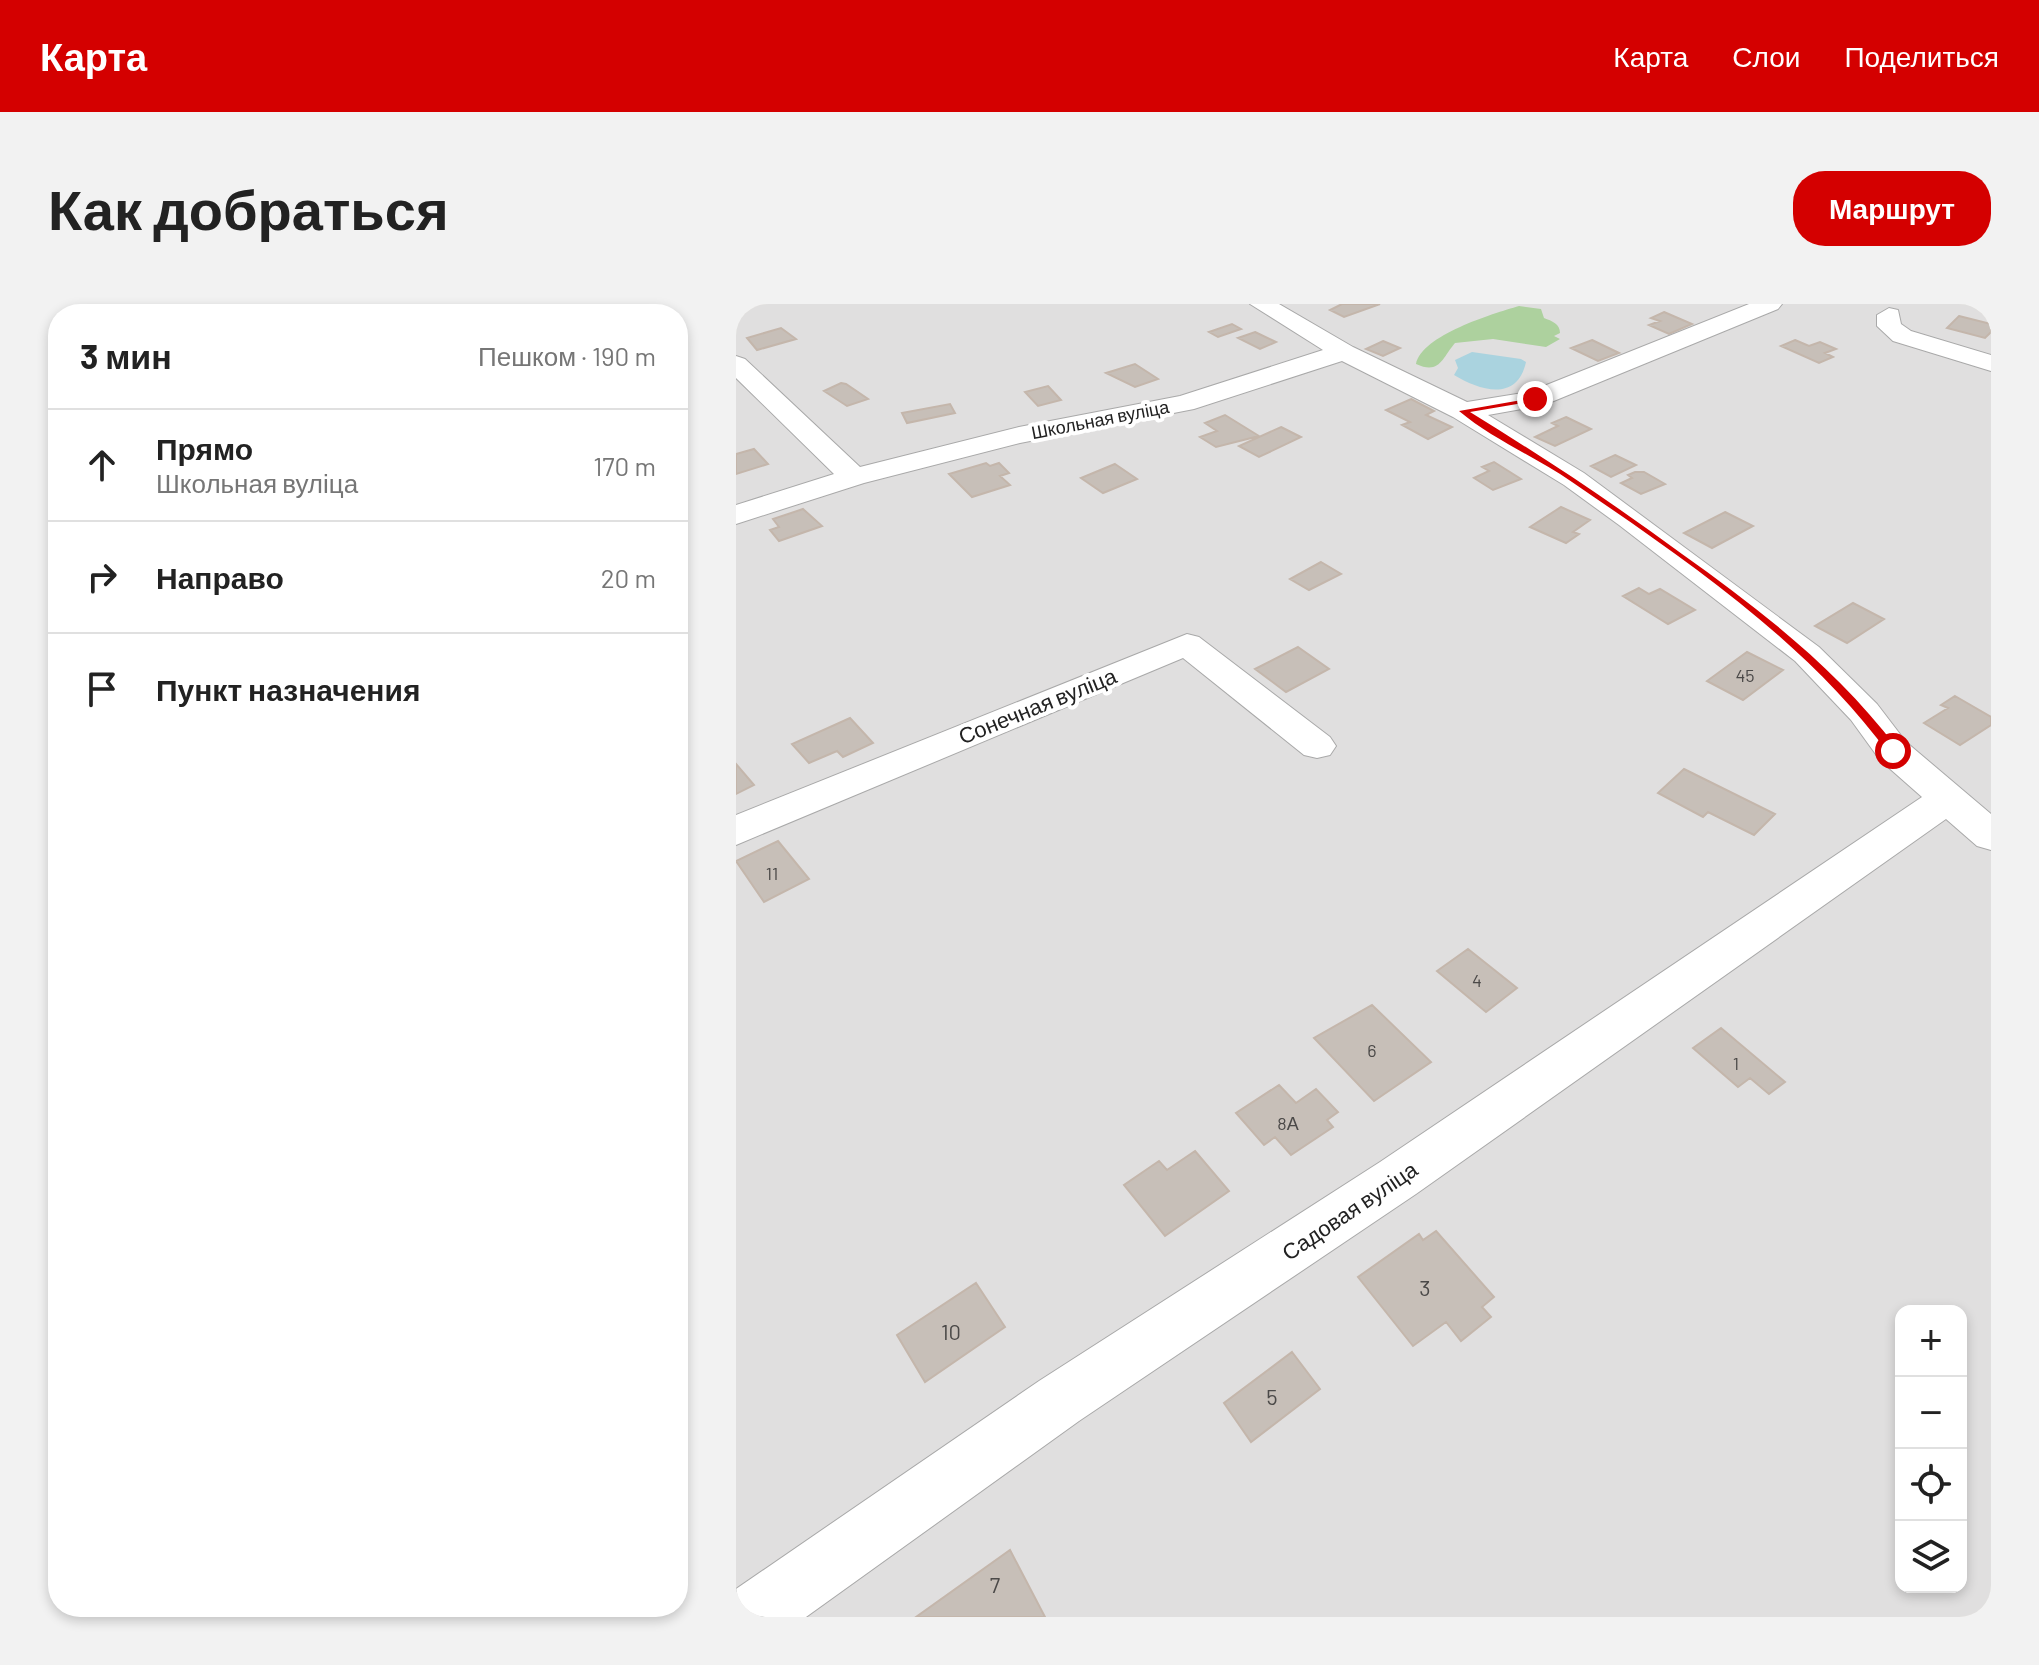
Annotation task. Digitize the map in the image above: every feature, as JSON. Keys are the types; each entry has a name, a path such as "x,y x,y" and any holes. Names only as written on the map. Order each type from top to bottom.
{"street":[{"path":"1262,304 1344,352 1463,411 1574,479 1753,609 1807,654 1864,712 1893,751 1991,836"},
{"path":"1463,411 1535,399 1770,304"},
{"path":"1886,309 1889,326 1902,336 1991,363"},
{"name":"Школьная вуліца","path":"736,515 854,477 1019,435 1185,403 1344,352"},
{"path":"736,364 854,477"},
{"name":"Сонечная вуліца","path":"736,831 1187,644 1317,746"},
{"name":"Садовая вуліца","path":"751,1617 1059,1401 1398,1178 1946,800"}],"shaded area":[{"path":"736,304 1991,304 1991,1617 736,1617"}],"green space":[{"path":"1519,306 1541,309 1544,318 1559,327 1560,333 1554,336 1560,339 1546,347 1493,339 1455,343 1435,366 1416,364 1421,354 1444,335 1476,320"}],"water":[{"path":"1472,352 1526,362 1514,383 1496,390 1485,388 1454,375 1458,368 1455,360"}],"building":[{"path":"1342,304 1380,304 1344,317 1330,310"},
{"path":"1664,312 1692,324 1669,334 1649,325 1660,321 1651,318"},
{"path":"1959,316 1991,324 1991,332 1985,338 1947,328"},
{"path":"1232,324 1241,329 1218,337 1209,332"},
{"path":"781,328 796,339 757,350 747,338"},
{"path":"1255,332 1276,342 1260,349 1238,338"},
{"path":"1592,340 1619,353 1598,361 1571,348"},
{"path":"1795,340 1809,346 1820,342 1836,349 1825,353 1833,357 1819,363 1781,346"},
{"path":"1383,341 1400,348 1383,356 1366,349"},
{"path":"1135,364 1158,379 1135,387 1106,373"},
{"path":"841,383 868,399 847,406 824,391"},
{"path":"1048,386 1061,400 1038,406 1025,392"},
{"path":"1411,399 1434,411 1426,415 1452,427 1428,439 1402,425 1410,422 1386,410"},
{"path":"950,404 955,413 907,423 902,413"},
{"path":"1225,415 1259,436 1216,447 1200,437 1217,431 1205,423"},
{"path":"1566,417 1591,429 1555,446 1535,437 1558,426 1552,423"},
{"path":"1281,427 1301,437 1259,457 1239,446"},
{"path":"754,449 768,464 736,474 736,454"},
{"path":"1615,455 1636,465 1611,477 1591,466"},
{"path":"1494,462 1521,479 1493,490 1474,478 1489,471 1482,467"},
{"path":"986,463 990,466 999,463 1009,473 1000,476 1010,485 972,497 949,474"},
{"path":"1115,464 1137,479 1103,493 1081,478"},
{"path":"1644,472 1665,484 1641,494 1621,483 1632,478 1628,475"},
{"path":"1561,507 1590,520 1573,532 1579,534 1566,543 1530,527"},
{"path":"803,509 822,526 779,541 770,530 779,527 773,519"},
{"path":"1725,512 1753,526 1712,548 1684,533"},
{"path":"1321,562 1341,574 1309,590 1290,579"},
{"path":"1639,588 1649,594 1660,589 1695,610 1668,624 1623,596"},
{"path":"1853,603 1884,619 1847,643 1815,626"},
{"path":"1298,647 1329,669 1286,692 1255,669"},
{"path":"1747,652 1783,670 1743,700 1707,681"},
{"path":"1955,696 1991,717 1991,725 1960,745 1924,723 1948,708 1941,705"},
{"path":"850,718 873,743 843,757 837,751 809,763 792,744"},
{"path":"736,764 754,785 736,794"},
{"path":"1684,769 1775,814 1754,835 1708,812 1703,817 1658,793"},
{"path":"778,841 809,879 764,902 736,861"},
{"path":"1468,949 1517,988 1486,1012 1437,971"},
{"path":"1372,1005 1431,1062 1374,1101 1314,1038"},
{"path":"1721,1028 1785,1082 1769,1094 1750,1078 1738,1087 1693,1048"},
{"path":"1279,1085 1296,1103 1316,1089 1338,1112 1327,1120 1333,1127 1291,1155 1275,1137 1264,1145 1236,1113"},
{"path":"1195,1151 1229,1191 1165,1236 1124,1185 1159,1161 1167,1170"},
{"path":"1436,1231 1494,1297 1482,1307 1491,1317 1461,1341 1446,1322 1413,1346 1358,1277 1419,1234 1423,1240"},
{"path":"976,1283 1005,1327 925,1382 897,1335"},
{"path":"1292,1352 1320,1389 1251,1442 1224,1403"},
{"path":"1010,1550 1045,1617 916,1617"}],"route":[{"path":"1535,399 1463,411 1574,479 1753,609 1807,654 1864,712 1893,751"}]}
